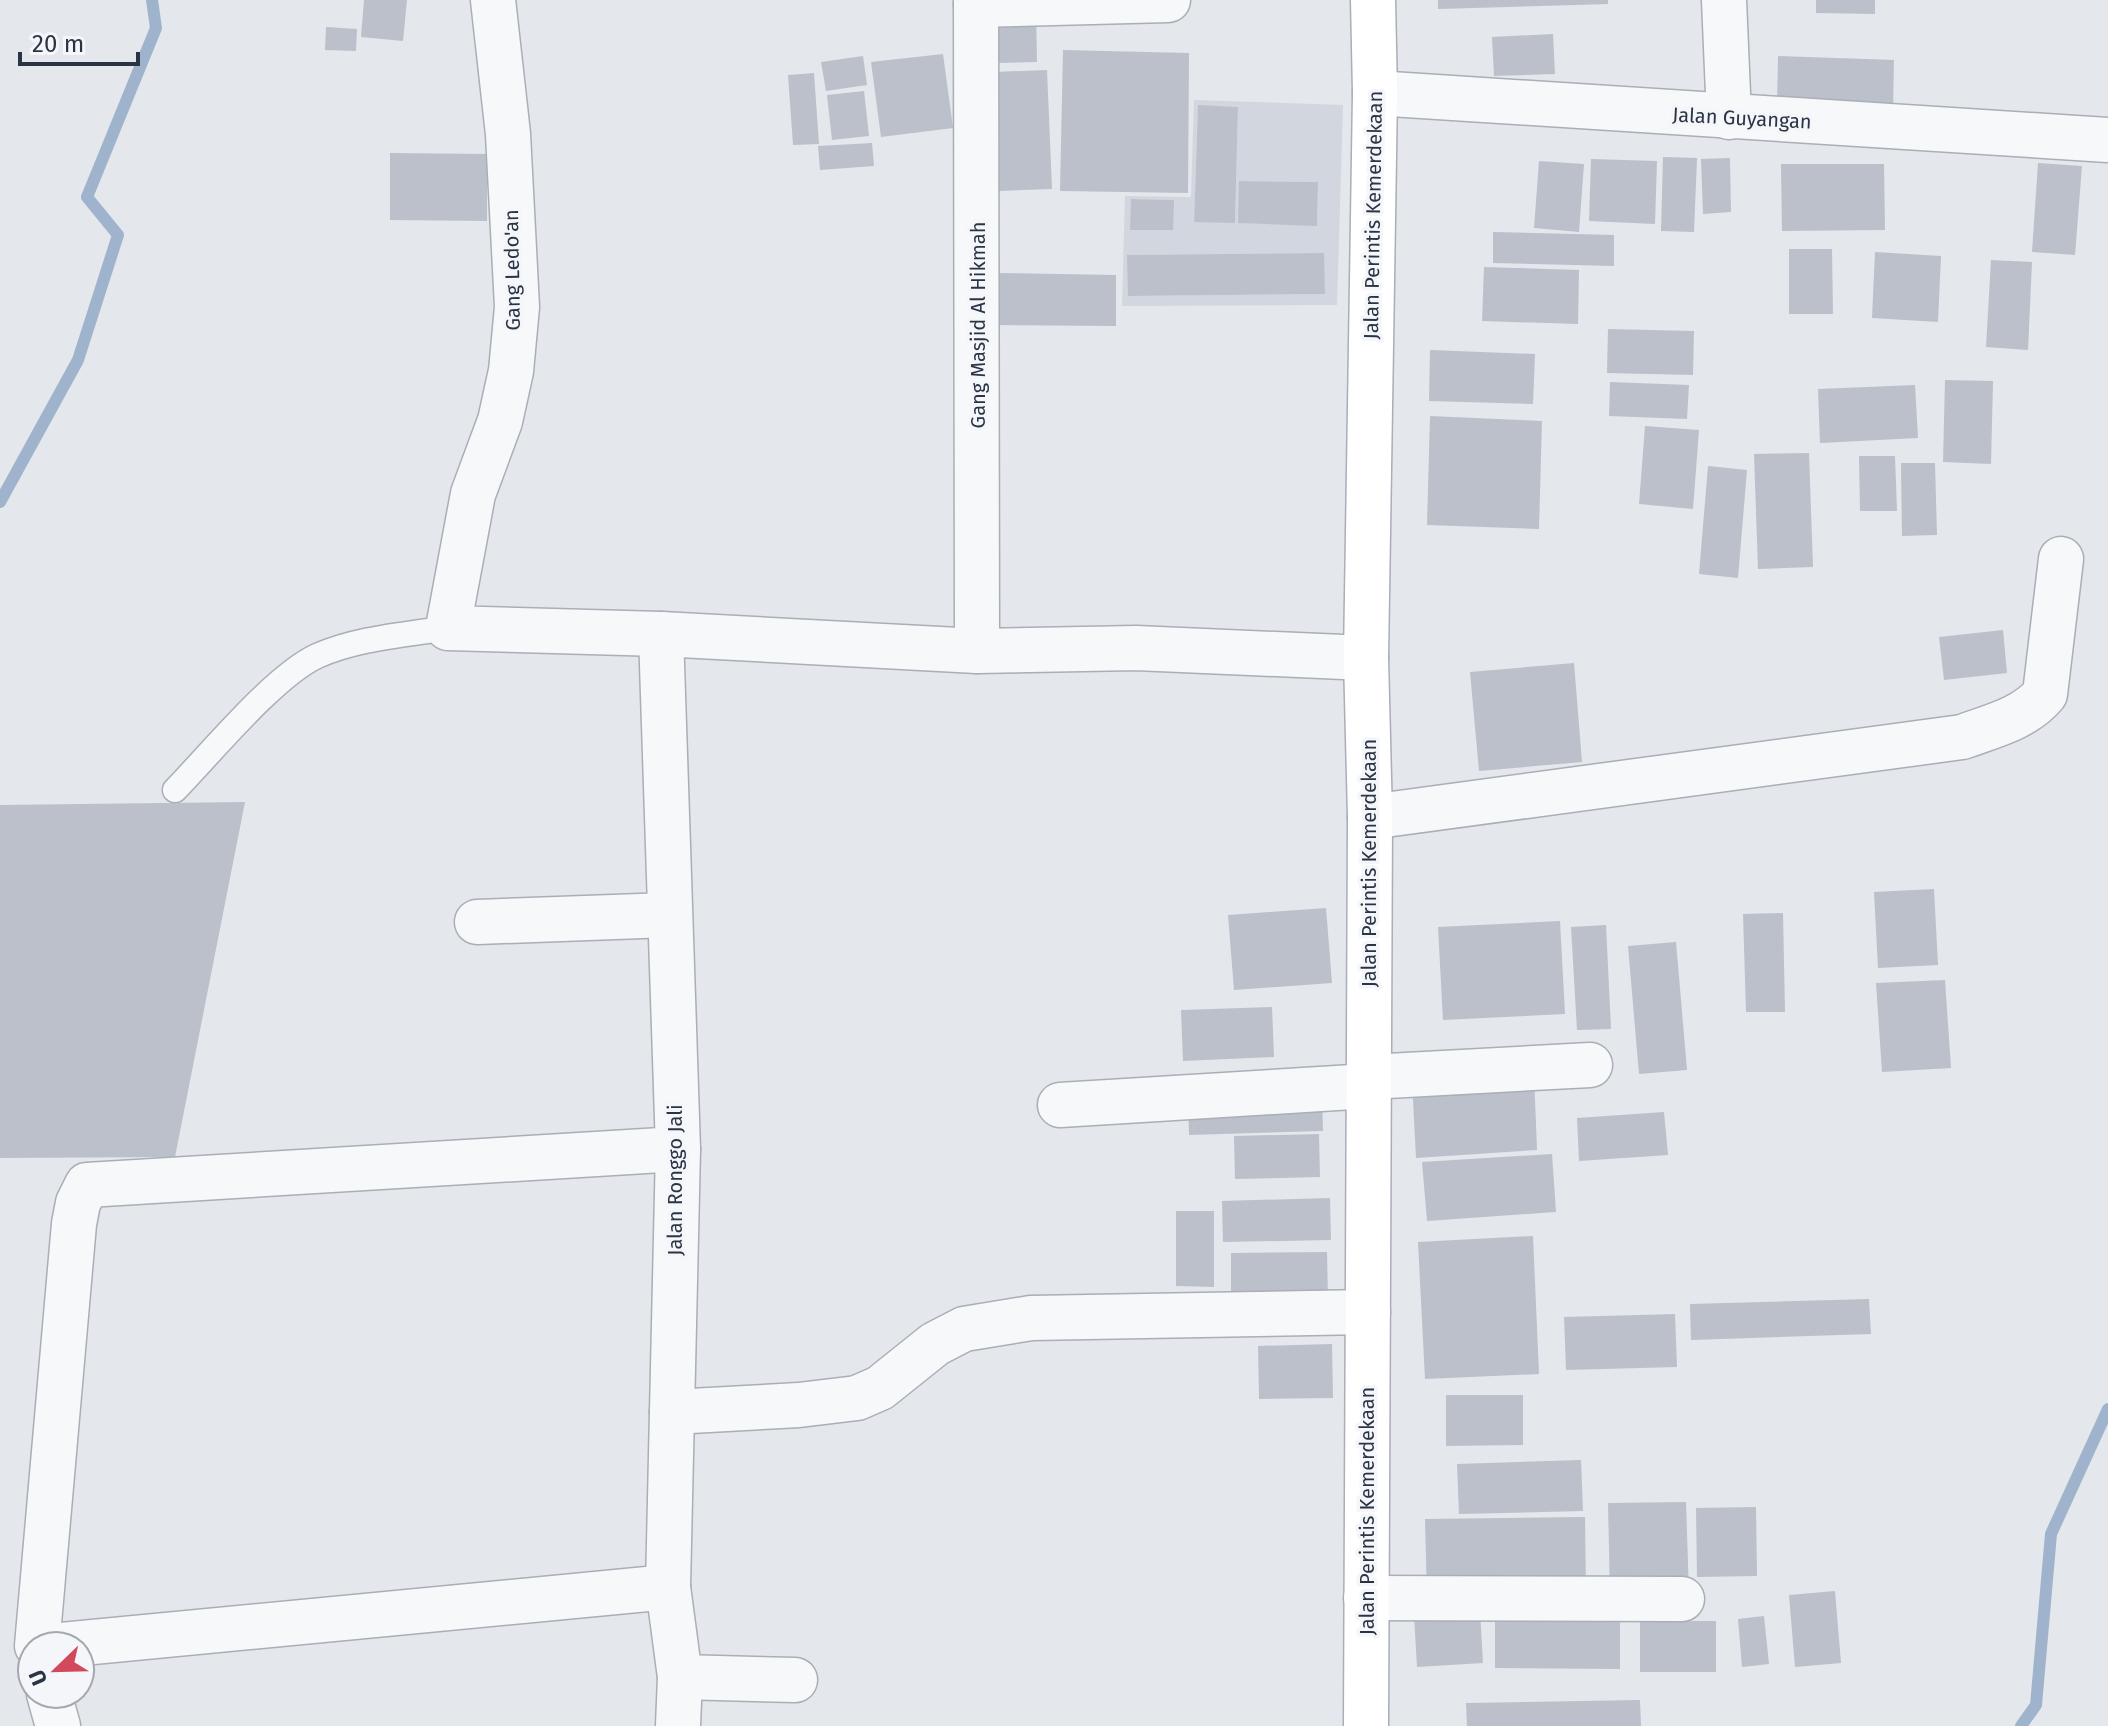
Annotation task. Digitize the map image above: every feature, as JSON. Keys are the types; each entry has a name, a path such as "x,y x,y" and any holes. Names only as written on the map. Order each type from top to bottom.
{"main road":[{"name":"Jalan Perintis Kemerdekaan","path":"1366,1726 1370,817 1366,658 1375,93 1373,0"}],"street":[{"name":"Gang Ledo'an","path":"448,628 473,494 500,421 511,371 517,307 508,134 493,0"},
{"path":"976,2 1168,0"},
{"path":"1724,0 1729,117"},
{"name":"Gang Masjid Al Hikmah","path":"976,2 977,651"},
{"name":"Jalan Guyangan","path":"1375,93 2108,140"},
{"path":"1370,817 1962,737 2032,710 2045,694 2061,559"},
{"path":"448,628 661,634 977,651 1136,648 1366,658"},
{"name":"Jalan Ronggo Jali","path":"661,634 678,1149 668,1587 680,1677 678,1726"},
{"path":"477,922 669,915"},
{"path":"1060,1105 1590,1065"},
{"path":"38,1630 74,1224 78,1203 87,1185 678,1149"},
{"path":"672,1412 799,1405 857,1398 880,1388 923,1353 964,1329 1031,1318 1368,1312"},
{"path":"96,1642 668,1587"},
{"path":"1366,1598 1682,1599"},
{"path":"680,1677 795,1680"}],"lane":[{"path":"175,790 264,696 315,657 356,642 448,628"}],"shaded area":[{"path":"1194,100 1343,105 1337,305 1122,306 1125,196 1191,197","holes":["1198,106 1238,107 1235,222 1194,221","1239,181 1318,182 1317,225 1239,223","1131,199 1173,200 1173,230 1131,230","1324,253 1324,294 1128,296 1128,255"]}],"building":[{"path":"364,0 407,0 403,41 361,37"},
{"path":"1438,0 1608,0 1608,4 1438,9"},
{"path":"1816,0 1875,0 1875,14 1816,13"},
{"path":"996,10 1036,10 1037,62 996,63"},
{"path":"326,27 357,29 356,51 325,50"},
{"path":"1553,34 1555,74 1494,76 1492,37"},
{"path":"1063,50 1189,53 1188,193 1060,191"},
{"path":"943,54 953,128 881,137 871,62"},
{"path":"863,56 867,85 826,91 821,62"},
{"path":"1778,56 1894,60 1893,110 1777,107"},
{"path":"1047,70 1052,189 999,191 994,72"},
{"path":"814,73 819,144 793,145 788,75"},
{"path":"864,91 869,136 832,140 827,95"},
{"path":"1198,105 1238,107 1235,223 1194,222"},
{"path":"872,143 874,166 820,170 818,146"},
{"path":"390,153 487,154 487,221 390,220"},
{"path":"1663,157 1697,158 1694,232 1661,231"},
{"path":"1730,158 1731,212 1703,214 1701,159"},
{"path":"1591,159 1657,161 1655,224 1589,221"},
{"path":"1539,161 1584,164 1579,232 1534,228"},
{"path":"2038,163 2082,166 2075,255 2032,252"},
{"path":"1781,164 1884,164 1885,230 1782,231"},
{"path":"1239,181 1318,182 1317,226 1238,223"},
{"path":"1131,199 1174,200 1173,230 1130,230"},
{"path":"1493,232 1614,235 1614,266 1493,263"},
{"path":"1789,249 1832,249 1833,314 1789,314"},
{"path":"1875,252 1941,256 1938,322 1872,318"},
{"path":"1324,253 1325,294 1128,296 1127,255"},
{"path":"1991,260 2032,262 2028,350 1986,347"},
{"path":"1484,267 1579,270 1578,324 1482,321"},
{"path":"997,273 1116,275 1116,326 997,325"},
{"path":"1608,329 1694,331 1693,375 1607,373"},
{"path":"1430,350 1535,354 1533,404 1429,401"},
{"path":"1945,380 1993,381 1991,464 1943,462"},
{"path":"1610,382 1689,385 1687,419 1609,416"},
{"path":"1915,385 1918,438 1820,443 1818,389"},
{"path":"1430,416 1542,421 1539,529 1427,525"},
{"path":"1645,426 1699,430 1693,509 1639,504"},
{"path":"1809,453 1813,567 1758,569 1754,454"},
{"path":"1859,456 1895,456 1897,511 1860,511"},
{"path":"1901,463 1935,463 1937,535 1902,536"},
{"path":"1708,466 1747,470 1738,578 1699,574"},
{"path":"2003,630 2007,673 1944,680 1939,637"},
{"path":"1574,663 1582,762 1479,771 1470,672"},
{"path":"245,802 175,1157 0,1158 0,805"},
{"path":"1934,889 1938,965 1878,968 1874,892"},
{"path":"1326,908 1332,983 1234,990 1228,915"},
{"path":"1783,913 1785,1012 1746,1012 1743,914"},
{"path":"1560,921 1565,1014 1443,1020 1438,927"},
{"path":"1606,925 1611,1029 1577,1030 1571,927"},
{"path":"1676,942 1687,1070 1639,1074 1628,946"},
{"path":"1945,980 1951,1068 1882,1072 1876,983"},
{"path":"1272,1007 1274,1057 1183,1061 1181,1010"},
{"path":"1534,1074 1537,1150 1416,1158 1412,1080"},
{"path":"1322,1097 1323,1131 1189,1135 1188,1100"},
{"path":"1664,1112 1668,1155 1579,1161 1577,1118"},
{"path":"1319,1134 1320,1177 1235,1179 1234,1136"},
{"path":"1552,1154 1556,1212 1427,1221 1422,1162"},
{"path":"1330,1198 1331,1240 1223,1242 1222,1201"},
{"path":"1176,1211 1214,1211 1214,1287 1176,1286"},
{"path":"1533,1236 1539,1374 1425,1379 1418,1242"},
{"path":"1327,1252 1328,1300 1231,1301 1231,1253"},
{"path":"1869,1299 1871,1334 1691,1340 1690,1304"},
{"path":"1675,1314 1677,1367 1566,1370 1564,1317"},
{"path":"1332,1344 1333,1398 1259,1399 1258,1346"},
{"path":"1446,1395 1523,1395 1523,1445 1446,1446"},
{"path":"1581,1460 1583,1511 1459,1514 1457,1464"},
{"path":"1686,1502 1689,1594 1610,1596 1608,1503"},
{"path":"1756,1507 1757,1576 1697,1577 1696,1508"},
{"path":"1585,1517 1586,1595 1427,1597 1425,1519"},
{"path":"1835,1591 1841,1663 1795,1667 1789,1595"},
{"path":"1480,1611 1483,1663 1417,1667 1414,1615"},
{"path":"1495,1611 1620,1611 1620,1669 1495,1668"},
{"path":"1764,1616 1769,1664 1742,1667 1738,1619"},
{"path":"1640,1621 1716,1621 1716,1672 1640,1672"},
{"path":"1640,1700 1641,1726 1467,1726 1466,1703"}],"waterway":[{"path":"0,502 78,360 118,235 87,197 156,28 152,0"},
{"path":"2021,1726 2036,1705 2051,1534 2108,1409"}]}
